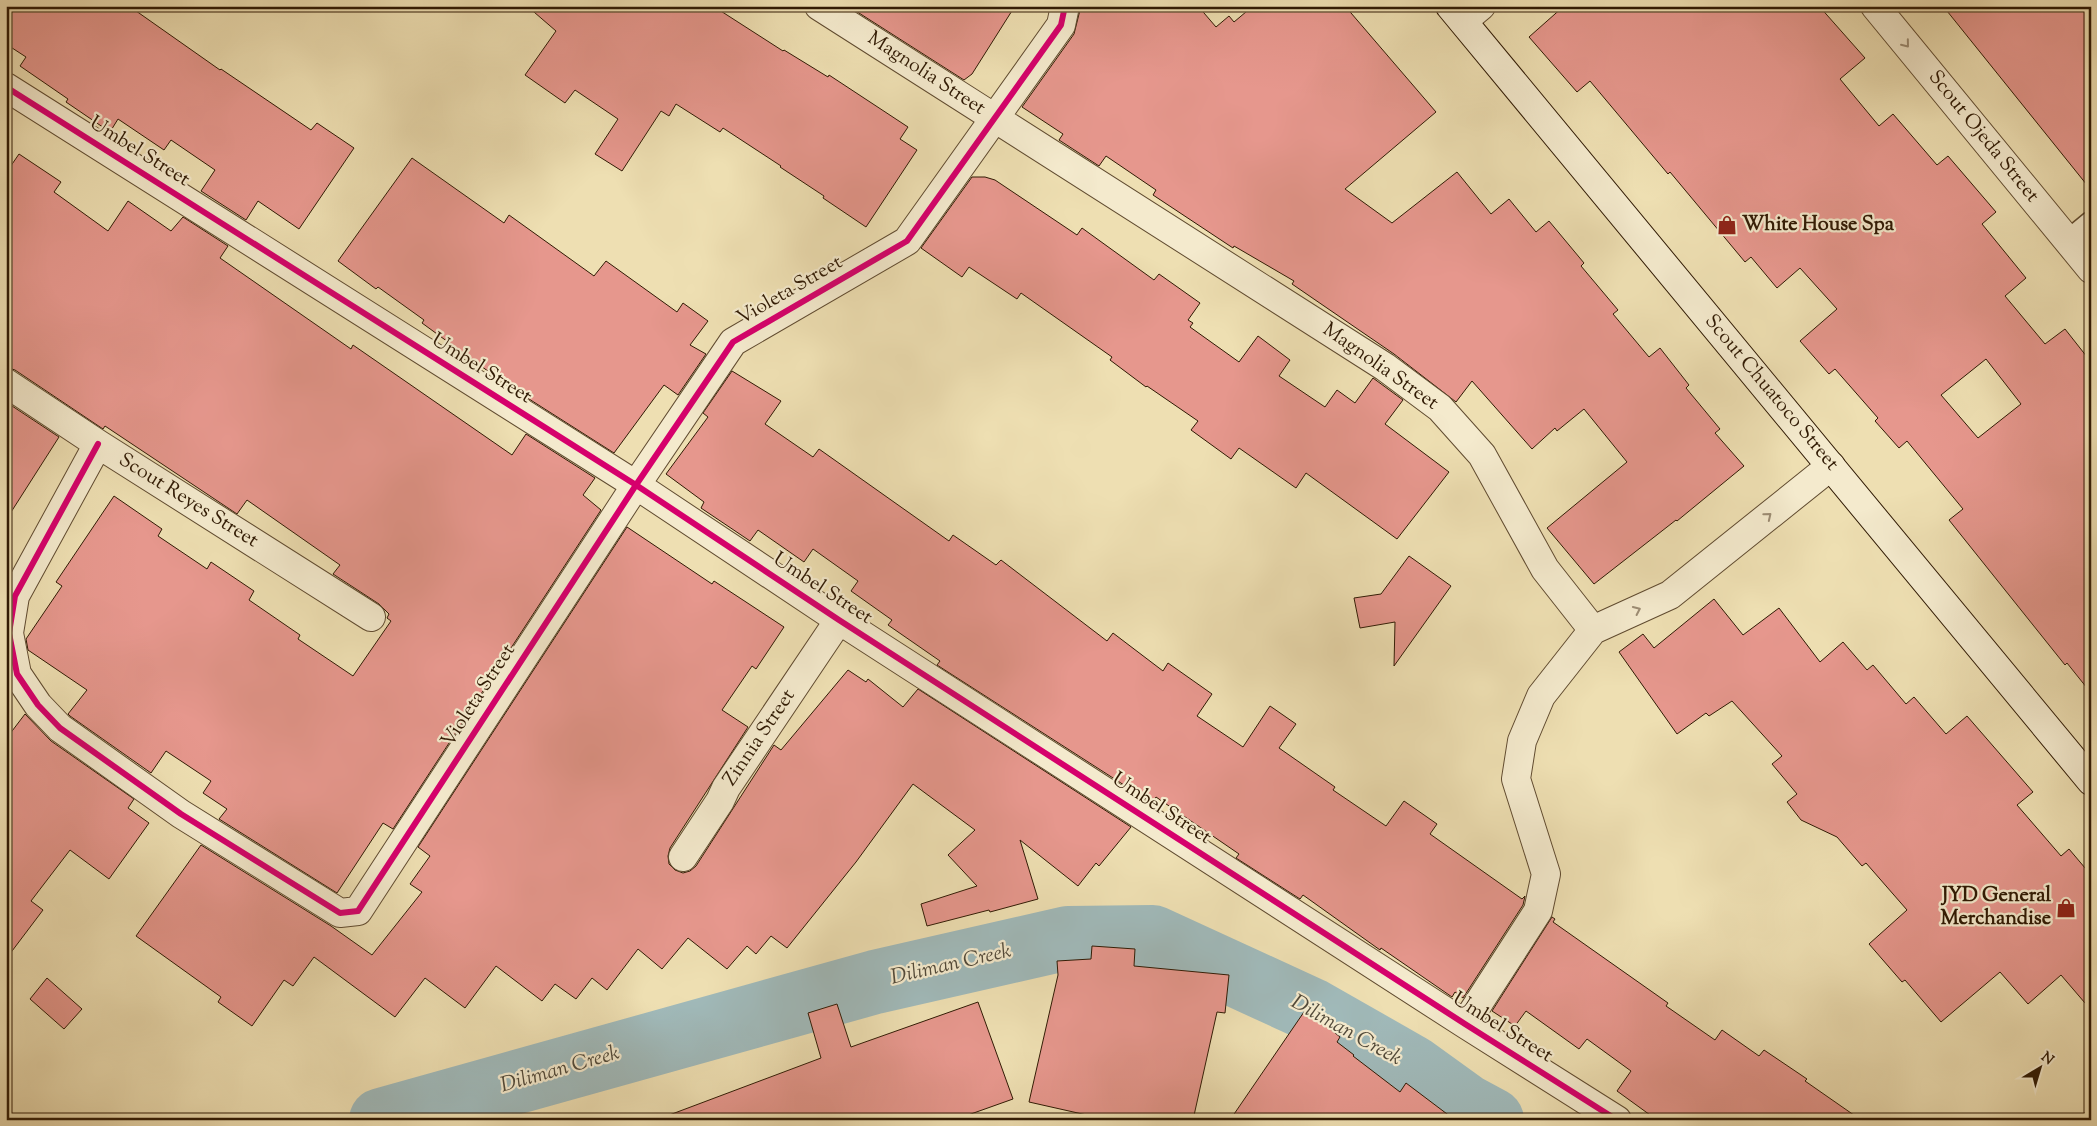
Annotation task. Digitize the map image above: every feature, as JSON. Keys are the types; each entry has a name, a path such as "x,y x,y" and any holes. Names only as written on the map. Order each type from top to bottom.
{"street":[{"name":"Magnolia Street","path":"819,6 1385,367 1440,408 1482,455 1545,569 1593,630"},
{"name":"Violeta Street","path":"98,444 15,596 9,633 18,674 38,705 60,728 181,814 340,912 358,911 636,485 733,342 907,241 1061,25 1065,6"},
{"name":"Scout Ojeda Street","path":"1875,6 2091,269"},
{"name":"Scout Chuatoco Street","path":"1465,11 1831,466 2091,781"},
{"name":"Umbel Street","path":"6,88 636,485 839,620 1465,1024 1618,1120"},
{"name":"Scout Reyes Street","path":"6,383 98,444 371,617"},
{"path":"1465,1024 1538,911 1546,874 1516,779 1522,742 1541,696 1593,630 1670,594 1831,466"},
{"name":"Zinnia Street","path":"683,857 720,801 726,788 839,620"}],"lane":[{"path":"2068,241 2091,222"}],"path":[{"path":"2083,1120 2091,1098"}],"building":[{"path":"6,6 129,6 220,70 311,130 317,123 354,148 299,229 258,201 246,220 201,191 215,170 171,140 164,150 118,119 110,132 66,102 68,99 20,66 26,57 6,44"},
{"path":"527,6 713,6 783,51 828,77 829,75 908,127 900,139 917,150 866,227 823,198 824,196 781,166 723,128 720,132 676,104 669,116 661,111 622,171 595,154 618,119 575,90 565,103 525,75 556,31"},
{"path":"848,6 1015,6 972,74 964,80"},
{"path":"1081,6 1198,6 1216,27 1229,16 1234,22 1253,6 1345,6 1436,112 1345,189 1392,223 1457,172 1491,214 1509,199 1536,232 1549,221 1584,263 1581,266 1618,310 1613,314 1649,357 1660,348 1689,385 1686,388 1720,429 1715,433 1744,466 1677,521 1594,584 1547,528 1627,462 1584,409 1557,431 1555,428 1532,449 1472,381 1456,402 1394,354 1292,284 1294,281 1234,246 1233,248 1153,195 1156,190 1106,156 1099,166 1059,140 1063,134 1022,107 1074,34"},
{"path":"1564,6 1819,6 1865,58 1840,79 1879,126 1893,114 1937,165 1948,156 1996,212 1982,224 2026,278 2005,296 2045,344 2065,329 2091,362 2091,693 2067,663 2065,665 1949,520 1963,509 1907,441 1899,448 1875,421 1878,418 1835,369 1829,374 1800,341 1837,309 1800,268 1777,288 1751,257 1745,262 1670,172 1668,174 1590,81 1577,92 1529,37","holes":["1986,359 2021,404 1978,438 1941,395"]},
{"path":"1943,6 2091,6 2091,190"},
{"path":"19,154 61,182 54,192 108,231 128,201 171,231 183,217 228,246 220,258 351,349 353,345 512,455 526,434 595,478 583,495 601,510 393,829 383,823 337,893 219,819 227,809 203,793 211,781 166,751 151,773 70,716 68,714 87,690 28,650 26,639 62,586 56,582 114,496 162,529 158,536 207,569 211,562 254,591 249,600 300,635 298,639 353,676 391,621 387,618 389,614 379,604 333,574 340,565 247,500 237,514 105,426 103,429 15,370 6,367 6,173"},
{"path":"412,158 504,223 509,215 594,276 606,261 677,312 683,303 708,321 690,345 706,354 678,395 664,385 614,453 507,385 422,323 424,320 378,287 376,289 338,261"},
{"path":"972,177 985,177 995,180 1077,235 1082,228 1154,280 1159,274 1200,303 1188,320 1193,323 1190,327 1239,362 1258,336 1290,360 1279,376 1325,407 1337,390 1355,403 1373,378 1403,400 1385,424 1449,472 1397,539 1306,473 1296,488 1239,448 1231,459 1191,430 1198,421 1146,387 1110,360 1112,357 1021,293 1017,299 969,267 962,277 921,248"},
{"path":"732,371 781,401 765,424 813,457 819,449 949,541 953,535 996,565 1001,560 1107,641 1113,633 1163,671 1168,663 1212,694 1197,716 1243,747 1270,706 1296,724 1279,748 1335,787 1333,790 1386,826 1404,801 1437,824 1430,834 1522,899 1525,896 1523,905 1463,998 1455,992 1452,997 1381,948 1380,950 1303,895 1300,899 1236,858 1239,854 1156,797 1152,803 937,665 940,661 888,625 892,620 851,591 858,581 813,549 804,562 758,530 750,541 701,508 704,502 666,474 708,417 703,413"},
{"path":"6,402 59,437 6,520"},
{"path":"627,527 712,584 714,581 784,627 756,669 752,666 722,710 748,727 670,848 669,864 675,870 683,873 690,871 696,866 774,745 781,750 848,670 866,682 868,679 903,707 918,689 1131,827 1099,866 1096,863 1078,886 1020,840 1038,899 927,926 921,904 977,886 948,855 975,830 913,784 856,862 787,948 771,936 756,954 747,946 727,969 688,938 662,969 638,949 607,990 592,978 576,999 555,984 542,1001 496,966 465,1008 425,978 395,1017 314,957 293,986 284,980 252,1026 218,1002 221,997 136,936 201,845 331,926 372,955 422,892 410,884 430,856 418,847"},
{"path":"1409,556 1451,586 1394,666 1395,622 1360,628 1354,598 1381,594"},
{"path":"1714,599 1743,635 1779,608 1820,662 1843,642 1867,670 1873,665 1906,704 1914,697 1946,734 1967,716 2033,792 2017,805 2061,856 2069,849 2091,875 2091,1010 2061,975 2028,1004 2000,972 1941,1022 1905,980 1902,982 1869,944 1907,910 1866,863 1862,866 1837,837 1801,820 1787,802 1797,794 1772,764 1782,756 1732,701 1709,716 1706,713 1677,734 1619,652 1643,634 1654,648"},
{"path":"25,714 51,741 134,799 128,808 149,823 109,879 70,850 31,901 43,910 6,959 6,739"},
{"path":"1552,917 1555,919 1553,922 1668,1003 1666,1006 1715,1040 1722,1030 1759,1056 1764,1050 1807,1079 1805,1081 1861,1120 1657,1120 1617,1091 1631,1071 1587,1039 1579,1049 1526,1011 1515,1026 1492,1011"},
{"path":"1092,946 1135,949 1134,966 1229,975 1225,1013 1217,1012 1193,1120 1109,1120 1029,1102 1058,975 1057,961 1091,959"},
{"path":"47,978 82,1009 64,1029 30,999"},
{"path":"978,1002 1013,1099 954,1120 665,1120 664,1117 821,1058 808,1013 837,1004 851,1047"},
{"path":"1306,1009 1340,1037 1337,1042 1400,1092 1406,1083 1455,1120 1230,1120"}],"waterway":[{"name":"Diliman Creek","path":"381,1120 875,982 1068,938 1153,937 1312,1010 1412,1067 1466,1106 1492,1120"}],"cycle path":[{"path":"98,444 15,596 9,633 17,674 38,705 60,728 181,814 340,913 358,911 636,485 733,342 907,241 1061,25 1065,6"},
{"path":"6,87 636,485 839,620 1617,1120"}],"place":[{"name":"White House Spa","path":"1727,225"},
{"name":"JYD General Merchandise","path":"2066,908"}]}
